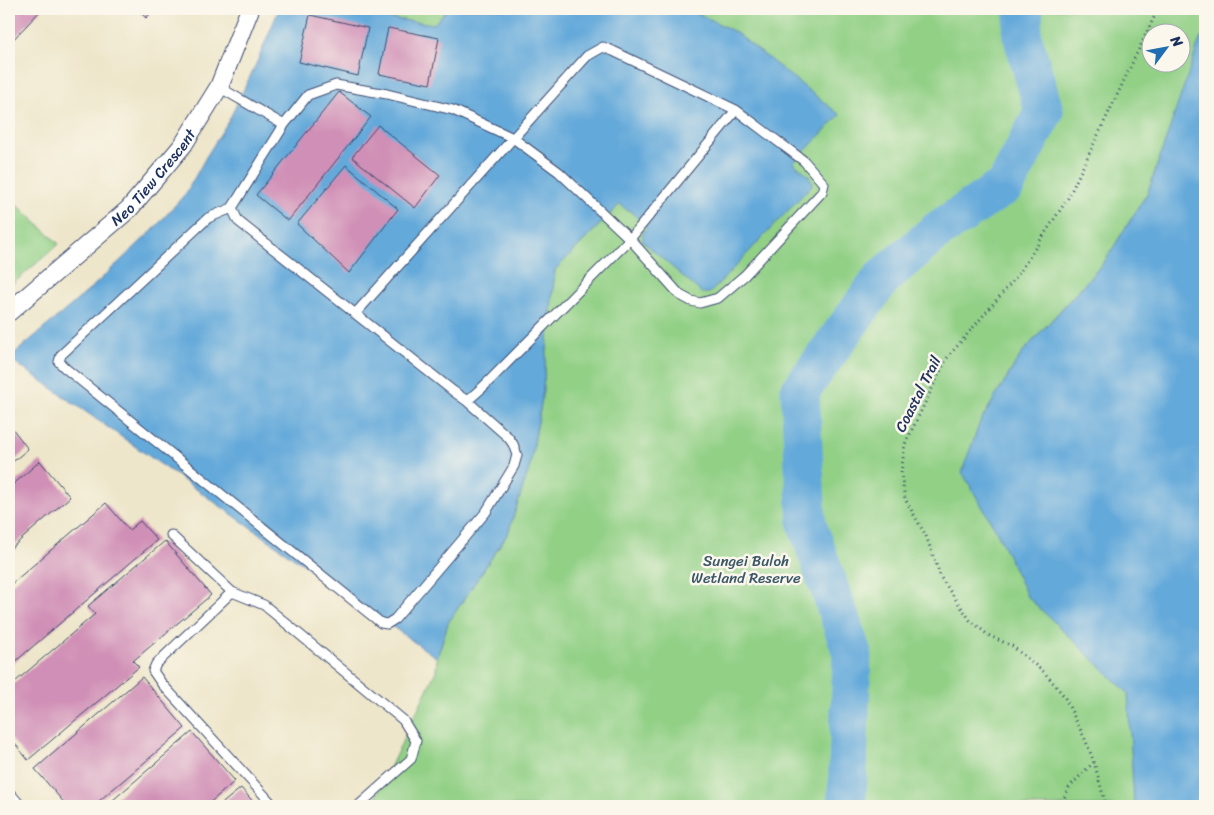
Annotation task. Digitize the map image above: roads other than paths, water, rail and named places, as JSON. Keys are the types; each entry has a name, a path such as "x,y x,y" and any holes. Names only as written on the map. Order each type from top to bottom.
{"street":[{"name":"Neo Tiew Crescent","path":"9,312 129,209 183,145 219,87 250,9"}],"lane":[{"path":"232,208 238,221 355,314 467,401 508,437 513,444 517,455 514,466 486,512 395,619 387,624 381,623 59,362 61,354 208,218 232,208 284,125 308,95 336,85 387,94 453,110 513,138 559,172 630,239 680,295 700,303 718,298 745,275 822,192 824,184 804,161 736,110 603,47 587,56 513,138 355,314"},
{"path":"219,87 284,125"},
{"path":"467,401 630,239 736,110"},
{"path":"171,536 232,592 264,605 403,720 416,741 411,759 358,806"},
{"path":"232,592 156,664 153,670 162,684 274,806"},
{"path":"9,792 21,806"}],"water":[{"path":"279,9 315,9 434,24 448,9 689,9 735,32 840,115 793,163 808,175 812,185 710,293 702,293 642,241 643,232 647,228 630,210 628,211 620,204 555,270 542,398 530,466 508,533 448,623 437,658 9,358 88,291 152,231 186,193 229,120 257,62"},
{"path":"1205,34 1205,806 1134,806 1128,693 1027,596 996,530 962,472 980,422 1022,353 1105,261 1148,192 1189,72 1192,72 1192,63 1200,39"}],"waterway":[{"path":"845,806 847,798 852,653 807,524 800,391 883,277 937,231 1006,185 1044,111 1022,35 1024,9"}],"park label":[{"name":"Sungei Buloh Wetland Reserve","path":"746,570"}]}
